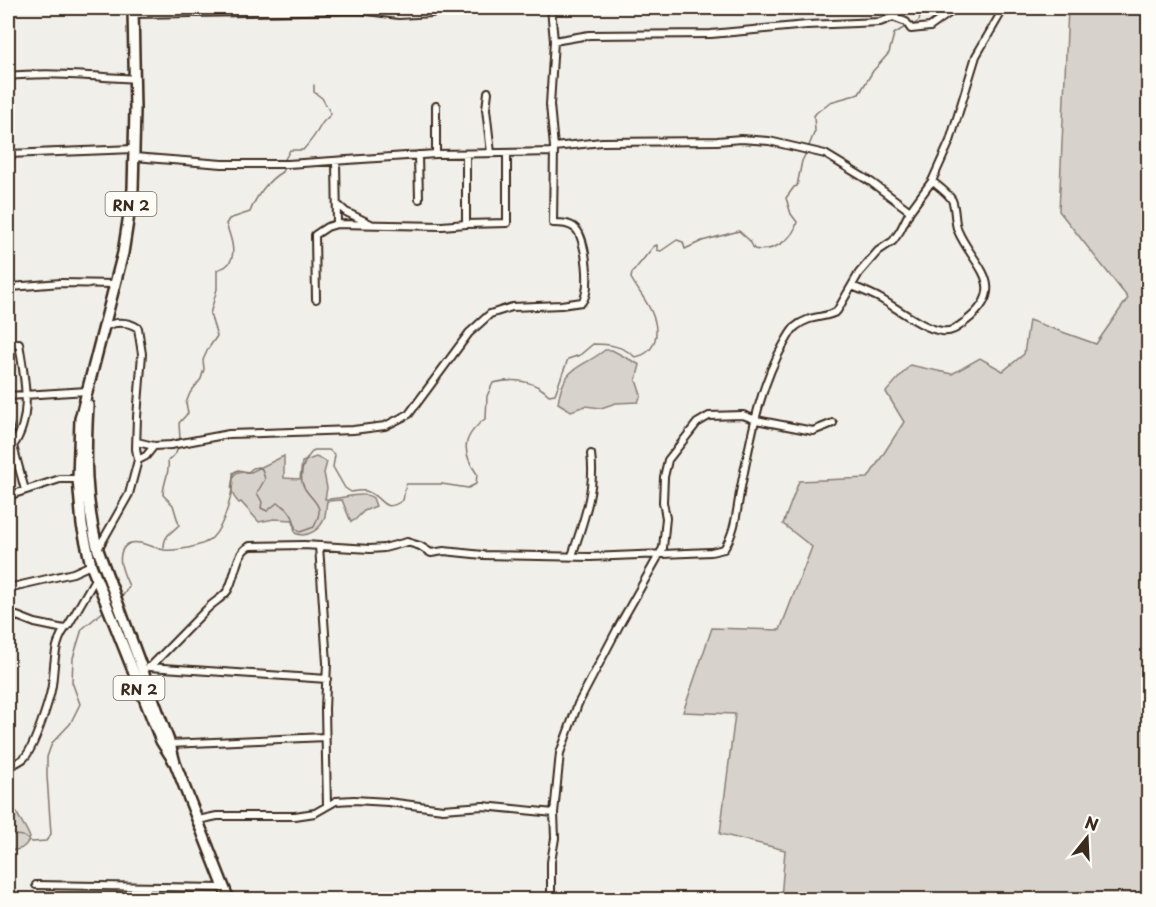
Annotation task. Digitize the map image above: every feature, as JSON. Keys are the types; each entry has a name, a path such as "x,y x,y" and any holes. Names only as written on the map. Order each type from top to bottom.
{"main road":[{"name":"RN 2","path":"133,11 135,79 133,189 116,284 80,419 78,479 82,525 91,565 161,741 175,763"},
{"name":"RN 2","path":"87,393 86,487 98,550 147,668 175,763 229,900"}],"street":[{"path":"133,11 359,10 399,15 432,14 435,8"},
{"path":"137,442 154,446 171,445 229,434 353,430 385,426 409,414 470,333 490,314 512,308 561,306 582,302 587,291 587,273 581,239 577,230 570,225 553,223 554,149 550,105 554,41 551,8"},
{"path":"554,41 589,35 711,34 807,25 880,22 893,17 909,26 930,27 956,8"},
{"path":"147,668 227,590 238,565 240,553 244,548 250,546 370,549 407,542 431,552 572,556 658,555 724,549 729,543 735,520 766,378 793,328 810,318 833,314 843,303 859,273 869,260 893,241 900,231 909,211 932,181 950,141 976,56 1006,8"},
{"path":"8,76 86,75 135,79"},
{"path":"488,92 486,109 491,153"},
{"path":"435,154 436,106"},
{"path":"8,154 134,153 222,164 336,161 435,154 507,154 602,142 741,139 768,141 825,154 871,182 909,211"},
{"path":"316,299 315,235 327,227 337,224 507,223 507,154"},
{"path":"418,155 419,199"},
{"path":"466,155 466,224"},
{"path":"336,161 337,224"},
{"path":"852,286 942,331 953,330 977,312 986,300 985,277 958,233 953,202 932,181"},
{"path":"337,204 356,218 374,225"},
{"path":"11,287 84,283 116,284"},
{"path":"98,550 129,494 138,460 138,383 142,354 138,328 127,323 110,324 103,328"},
{"path":"8,344 19,343 26,395 24,424 10,447"},
{"path":"8,396 87,393"},
{"path":"551,900 551,862 555,838 554,813 560,753 578,704 663,548 666,532 663,502 664,477 668,460 698,423 709,416 736,414 813,431 833,423"},
{"path":"8,424 10,447 25,490"},
{"path":"138,460 146,456 154,446"},
{"path":"572,556 592,487 591,454"},
{"path":"8,496 60,479 78,479"},
{"path":"319,546 327,679 327,806"},
{"path":"8,588 73,573 91,565"},
{"path":"8,767 25,757 44,716 52,687 53,663 64,629 96,579"},
{"path":"8,621 17,616 64,629"},
{"path":"147,668 327,679"},
{"path":"170,744 326,737"},
{"path":"198,820 217,816 295,816 315,813 336,801 354,800 443,809 483,806 554,813"},
{"path":"36,885 224,888"}],"shaded area":[{"path":"1068,8 1148,8 1148,899 781,899 785,850 720,834 735,714 683,712 712,628 780,630 812,547 783,524 799,481 868,478 904,422 886,392 910,365 952,374 980,358 1003,371 1024,354 1029,320 1096,344 1128,298 1059,211"},
{"path":"605,350 612,350 640,365 636,380 641,395 638,402 616,403 601,408 585,406 571,411 558,403 564,382 569,375"},
{"path":"284,456 284,478 300,479 302,462 316,457 327,462 324,473 327,488 325,499 364,495 373,498 376,506 364,511 351,522 342,500 327,501 321,525 313,532 304,535 295,533 293,520 274,519 259,522 232,493 234,475 238,472 251,472"},
{"path":"8,799 13,803 30,838 24,847 12,850 8,849"}],"waterway":[{"path":"913,25 919,21 921,11 925,8"},
{"path":"808,148 815,131 814,116 816,113 830,102 859,94 873,71 889,53 894,34 905,27"},
{"path":"284,161 290,150 303,150 331,114 322,98 314,92 314,85"},
{"path":"120,600 129,586 120,558 124,548 128,544 136,543 164,550 175,550 208,541 217,532 225,516 233,473 238,470 248,472 253,468 262,469 265,479 257,493 262,502 261,508 267,511 277,503 281,505 290,513 295,528 300,532 314,527 319,514 318,506 305,489 302,479 307,458 314,450 329,450 335,455 333,467 345,488 351,492 366,491 391,506 403,500 406,484 442,484 468,488 476,484 477,474 468,458 466,444 472,431 486,418 487,396 493,383 508,381 530,383 549,395 555,394 568,359 580,355 593,344 616,346 635,357 643,355 653,346 656,326 649,307 631,278 632,273 654,246 657,245 657,250 661,251 677,240 683,242 685,249 702,241 739,231 750,241 754,249 761,250 774,247 787,240 797,222 791,214 786,198 797,186 806,153"},
{"path":"180,440 179,423 188,413 186,403 190,393 201,379 204,369 203,360 217,336 210,314 217,289 217,270 230,262 233,252 226,224 229,219 250,212 263,189 282,172 284,167"},
{"path":"164,548 166,537 179,525 173,505 163,495 168,461 176,453 179,445"},
{"path":"8,834 23,836 32,842 46,841 51,834 47,757 52,743 70,724 80,704 72,682 73,658 82,629 104,611"}]}
